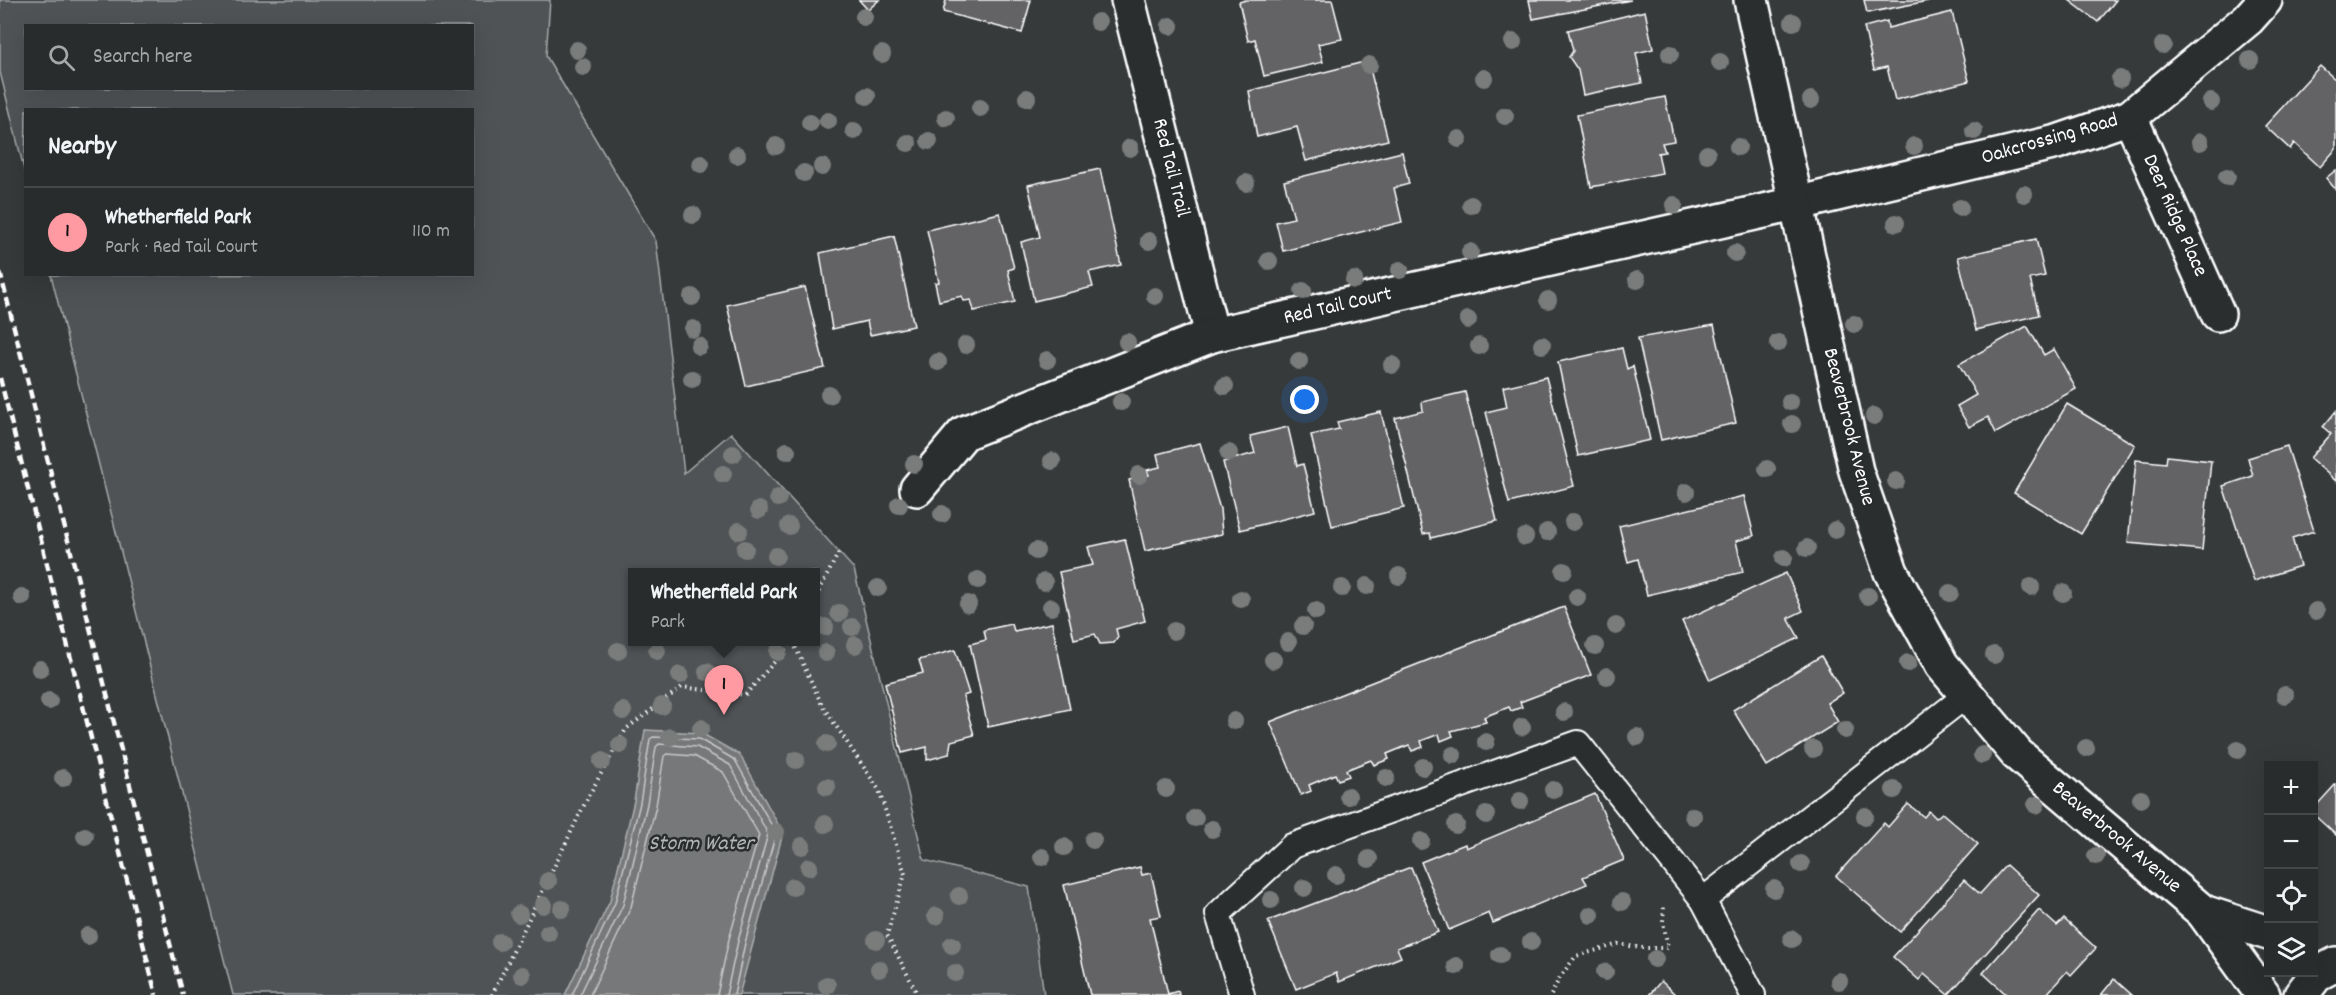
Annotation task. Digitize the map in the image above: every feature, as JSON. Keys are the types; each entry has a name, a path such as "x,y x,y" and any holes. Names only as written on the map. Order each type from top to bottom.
{"street":[{"name":"Red Tail Trail","path":"1128,0 1212,335"},
{"name":"Beaverbrook Avenue","path":"1751,0 1856,471 1891,572 1942,665 2017,754 2203,912 2263,995"},
{"name":"Oakcrossing Road","path":"1796,204 2057,142 2130,117 2248,20 2265,0"},
{"name":"Deer Ridge Place","path":"2130,117 2218,314"},
{"name":"Red Tail Court","path":"917,489 964,433 1212,335 1796,204"},
{"name":"Beaverbrook Avenue","path":"2203,912 2264,932"},
{"path":"2318,950 2336,956"},
{"path":"2301,995 2317,974 2336,964"}],"lane":[{"path":"1702,900 1967,695"},
{"path":"1242,995 1218,914 1292,846 1578,743 1702,900 1753,995"}],"path":[{"path":"820,589 840,550"},
{"path":"492,995 588,797 626,729 682,687 745,695 789,646"},
{"path":"795,646 822,705 879,790 905,874 887,935 918,995"}],"shaded area":[{"path":"0,0 550,0 546,56 656,241 684,473 731,433 854,569 924,860 1029,887 1044,995 233,995 51,276 474,276 474,108 24,108 24,169 0,72"}],"water":[{"name":"Storm Water","path":"645,730 701,733 740,755 783,833 739,995 565,995 610,901 634,801"}],"building":[{"path":"859,0 879,0 868,10"},
{"path":"946,0 1031,0 1022,33 943,12"},
{"path":"1246,0 1332,0 1342,39 1318,44 1323,62 1264,76 1255,39 1248,41 1239,2"},
{"path":"1529,0 1631,0 1533,19"},
{"path":"1864,0 1933,0 1867,13"},
{"path":"2069,0 2116,0 2098,22"},
{"path":"1645,11 1653,49 1636,53 1642,83 1583,95 1578,70 1569,57 1573,51 1568,30"},
{"path":"1952,12 1969,81 1895,100 1887,67 1874,70 1864,27 1887,21 1888,28"},
{"path":"1368,61 1388,140 1306,161 1297,127 1257,137 1249,91"},
{"path":"2320,66 2336,80 2336,149 2320,167 2294,143 2290,149 2265,126"},
{"path":"1665,97 1674,141 1662,143 1665,152 1658,153 1662,173 1591,187 1577,115"},
{"path":"1402,152 1409,184 1394,188 1402,222 1283,251 1276,222 1294,218 1284,181"},
{"path":"1100,169 1121,265 1089,272 1093,287 1034,301 1021,242 1040,237 1028,185"},
{"path":"2336,170 2336,190 2326,178"},
{"path":"1000,213 1014,268 1008,270 1015,302 974,311 971,300 964,301 962,296 939,301 935,283 939,282 927,230"},
{"path":"894,236 914,326 870,335 867,321 832,329 820,253"},
{"path":"2036,239 2045,276 2030,279 2039,315 1976,330 1958,257"},
{"path":"805,287 825,368 746,386 727,305"},
{"path":"1714,325 1736,423 1661,440 1638,338"},
{"path":"2027,326 2044,355 2054,349 2076,389 1996,433 1988,417 1969,427 1957,406 1976,395 1959,364"},
{"path":"1622,348 1627,369 1633,366 1650,440 1578,456 1558,362"},
{"path":"1546,377 1574,486 1509,503 1486,412 1507,407 1503,387"},
{"path":"1465,392 1497,521 1431,538 1430,533 1423,534 1395,418 1423,411 1422,402"},
{"path":"2067,404 2135,445 2081,534 2014,493"},
{"path":"2336,411 2336,481 2310,458 2331,434 2323,427"},
{"path":"1381,412 1404,508 1332,526 1311,435 1339,429 1337,422"},
{"path":"1288,427 1297,466 1303,464 1315,511 1240,530 1223,462 1255,453 1250,436"},
{"path":"1200,443 1220,509 1222,534 1145,551 1129,480 1149,475 1147,470 1160,467 1157,454"},
{"path":"2287,446 2314,531 2292,538 2300,566 2254,581 2223,486 2253,476 2248,458"},
{"path":"2167,456 2211,461 2202,550 2128,543 2136,460 2166,463"},
{"path":"1744,496 1754,536 1736,541 1743,572 1647,595 1638,559 1628,562 1619,526"},
{"path":"1125,539 1145,621 1116,629 1118,637 1114,643 1100,644 1095,634 1074,639 1059,572 1093,565 1088,547"},
{"path":"1786,573 1803,611 1788,618 1799,638 1710,680 1682,621"},
{"path":"1564,607 1591,675 1520,702 1522,707 1511,711 1509,707 1484,717 1486,722 1451,731 1453,736 1441,741 1439,734 1421,741 1423,747 1412,751 1409,745 1387,754 1389,759 1374,765 1371,760 1346,770 1349,776 1338,780 1335,774 1309,785 1311,791 1301,795 1270,722"},
{"path":"1052,623 1070,709 988,727 970,644 986,640 984,630 1012,624 1014,631"},
{"path":"955,650 969,694 963,696 974,735 951,741 949,754 927,760 927,747 902,753 885,683 923,673 919,660"},
{"path":"1821,656 1843,693 1827,703 1838,722 1767,766 1733,710"},
{"path":"2336,784 2336,835 2318,819 2318,804"},
{"path":"1595,794 1624,860 1583,877 1587,884 1493,923 1489,913 1449,930 1421,862 1465,844 1466,848"},
{"path":"1908,804 1924,817 1929,811 1936,818 1942,813 1978,844 1900,932 1836,876 1884,823 1888,827"},
{"path":"2006,865 2039,895 1948,995 1924,974 1919,980 1893,957 1964,880 1980,894"},
{"path":"1140,867 1142,875 1151,873 1161,916 1150,918 1168,994 1178,991 1179,995 1090,995 1064,885"},
{"path":"1411,867 1438,932 1397,948 1401,957 1339,982 1336,973 1296,989 1268,921"},
{"path":"2039,910 2057,926 2064,919 2096,948 2071,975 2067,971 2046,995 2007,995 1983,973"},
{"path":"2114,979 2132,995 2101,995"},
{"path":"1661,981 1676,995 1649,995"}],"railway":[{"path":"0,272 183,995"},
{"path":"0,378 156,995"}],"place":[{"name":"Whetherfield Park","path":"724,715"}]}
